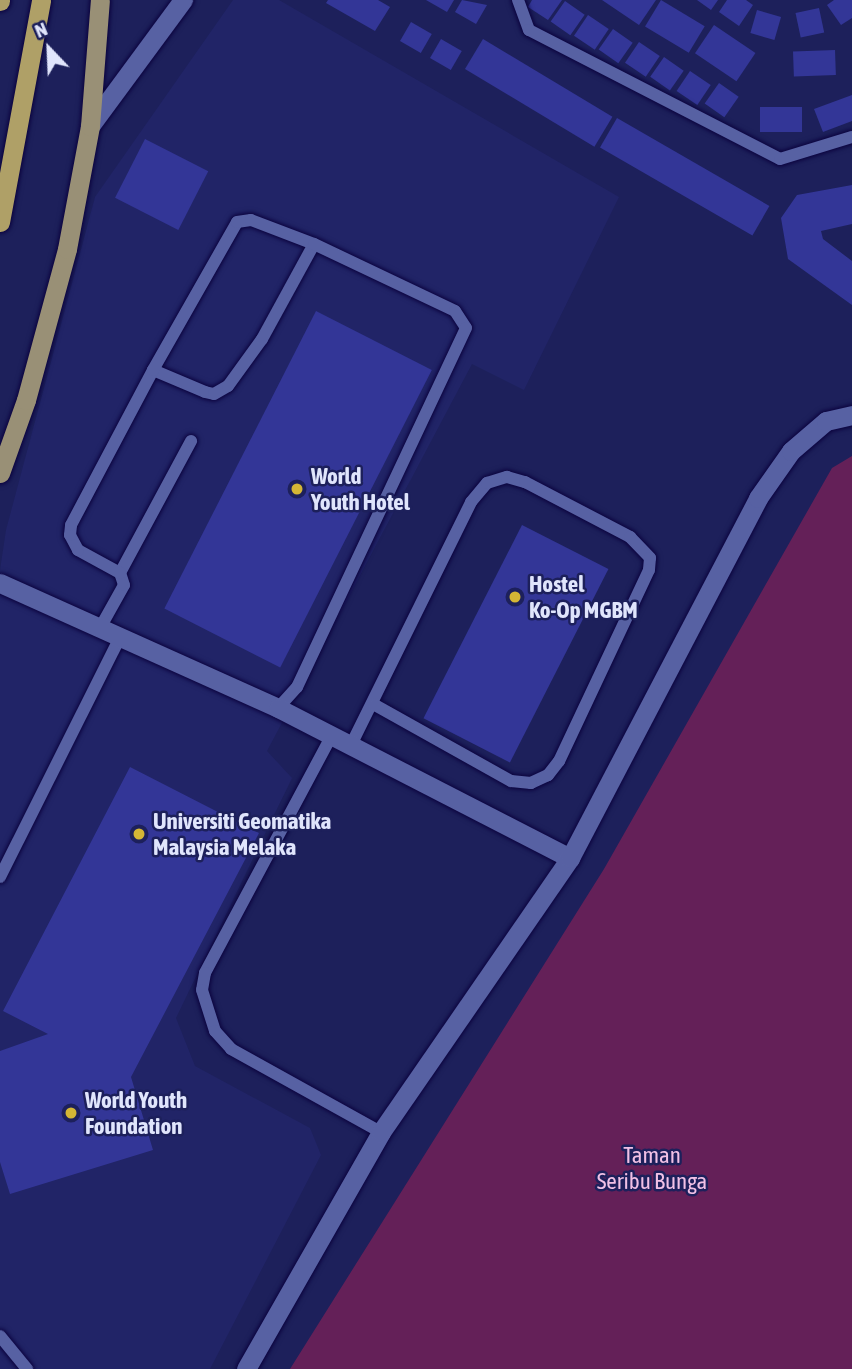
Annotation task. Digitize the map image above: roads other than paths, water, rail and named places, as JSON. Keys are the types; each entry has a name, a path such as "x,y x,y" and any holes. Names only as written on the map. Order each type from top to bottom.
{"highway":[{"path":"0,222 41,0"}],"main road":[{"path":"0,473 26,400 66,249 90,126 100,0"}],"street":[{"path":"90,126 183,0"},
{"path":"246,1369 381,1132 570,858 758,498 791,451 827,421 852,415"},
{"path":"0,583 278,708 570,858"}],"lane":[{"path":"518,0 529,30 780,159 852,137"},
{"path":"100,628 124,585 120,573 78,550 70,535 71,524 153,370 237,222 251,220 314,244 455,311 466,328 296,687 278,708"},
{"path":"153,370 205,392 215,394 228,386 262,339 314,244"},
{"path":"120,573 191,441"},
{"path":"351,745 375,705 471,502 487,483 507,477 525,482 643,546 649,570 559,761 548,775 531,783 511,781 375,705"},
{"path":"0,877 120,637"},
{"path":"332,735 205,972 202,990 215,1031 231,1049 381,1132"},
{"path":"0,1336 27,1369"}],"place":[{"name":"World Youth Hotel","path":"297,489"},
{"name":"Hostel Ko-Op MGBM","path":"515,597"},
{"name":"Universiti Geomatika Malaysia Melaka","path":"139,834"},
{"name":"World Youth Foundation","path":"71,1113"}],"park label":[{"name":"Taman Seribu Bunga","path":"652,1168"}]}
